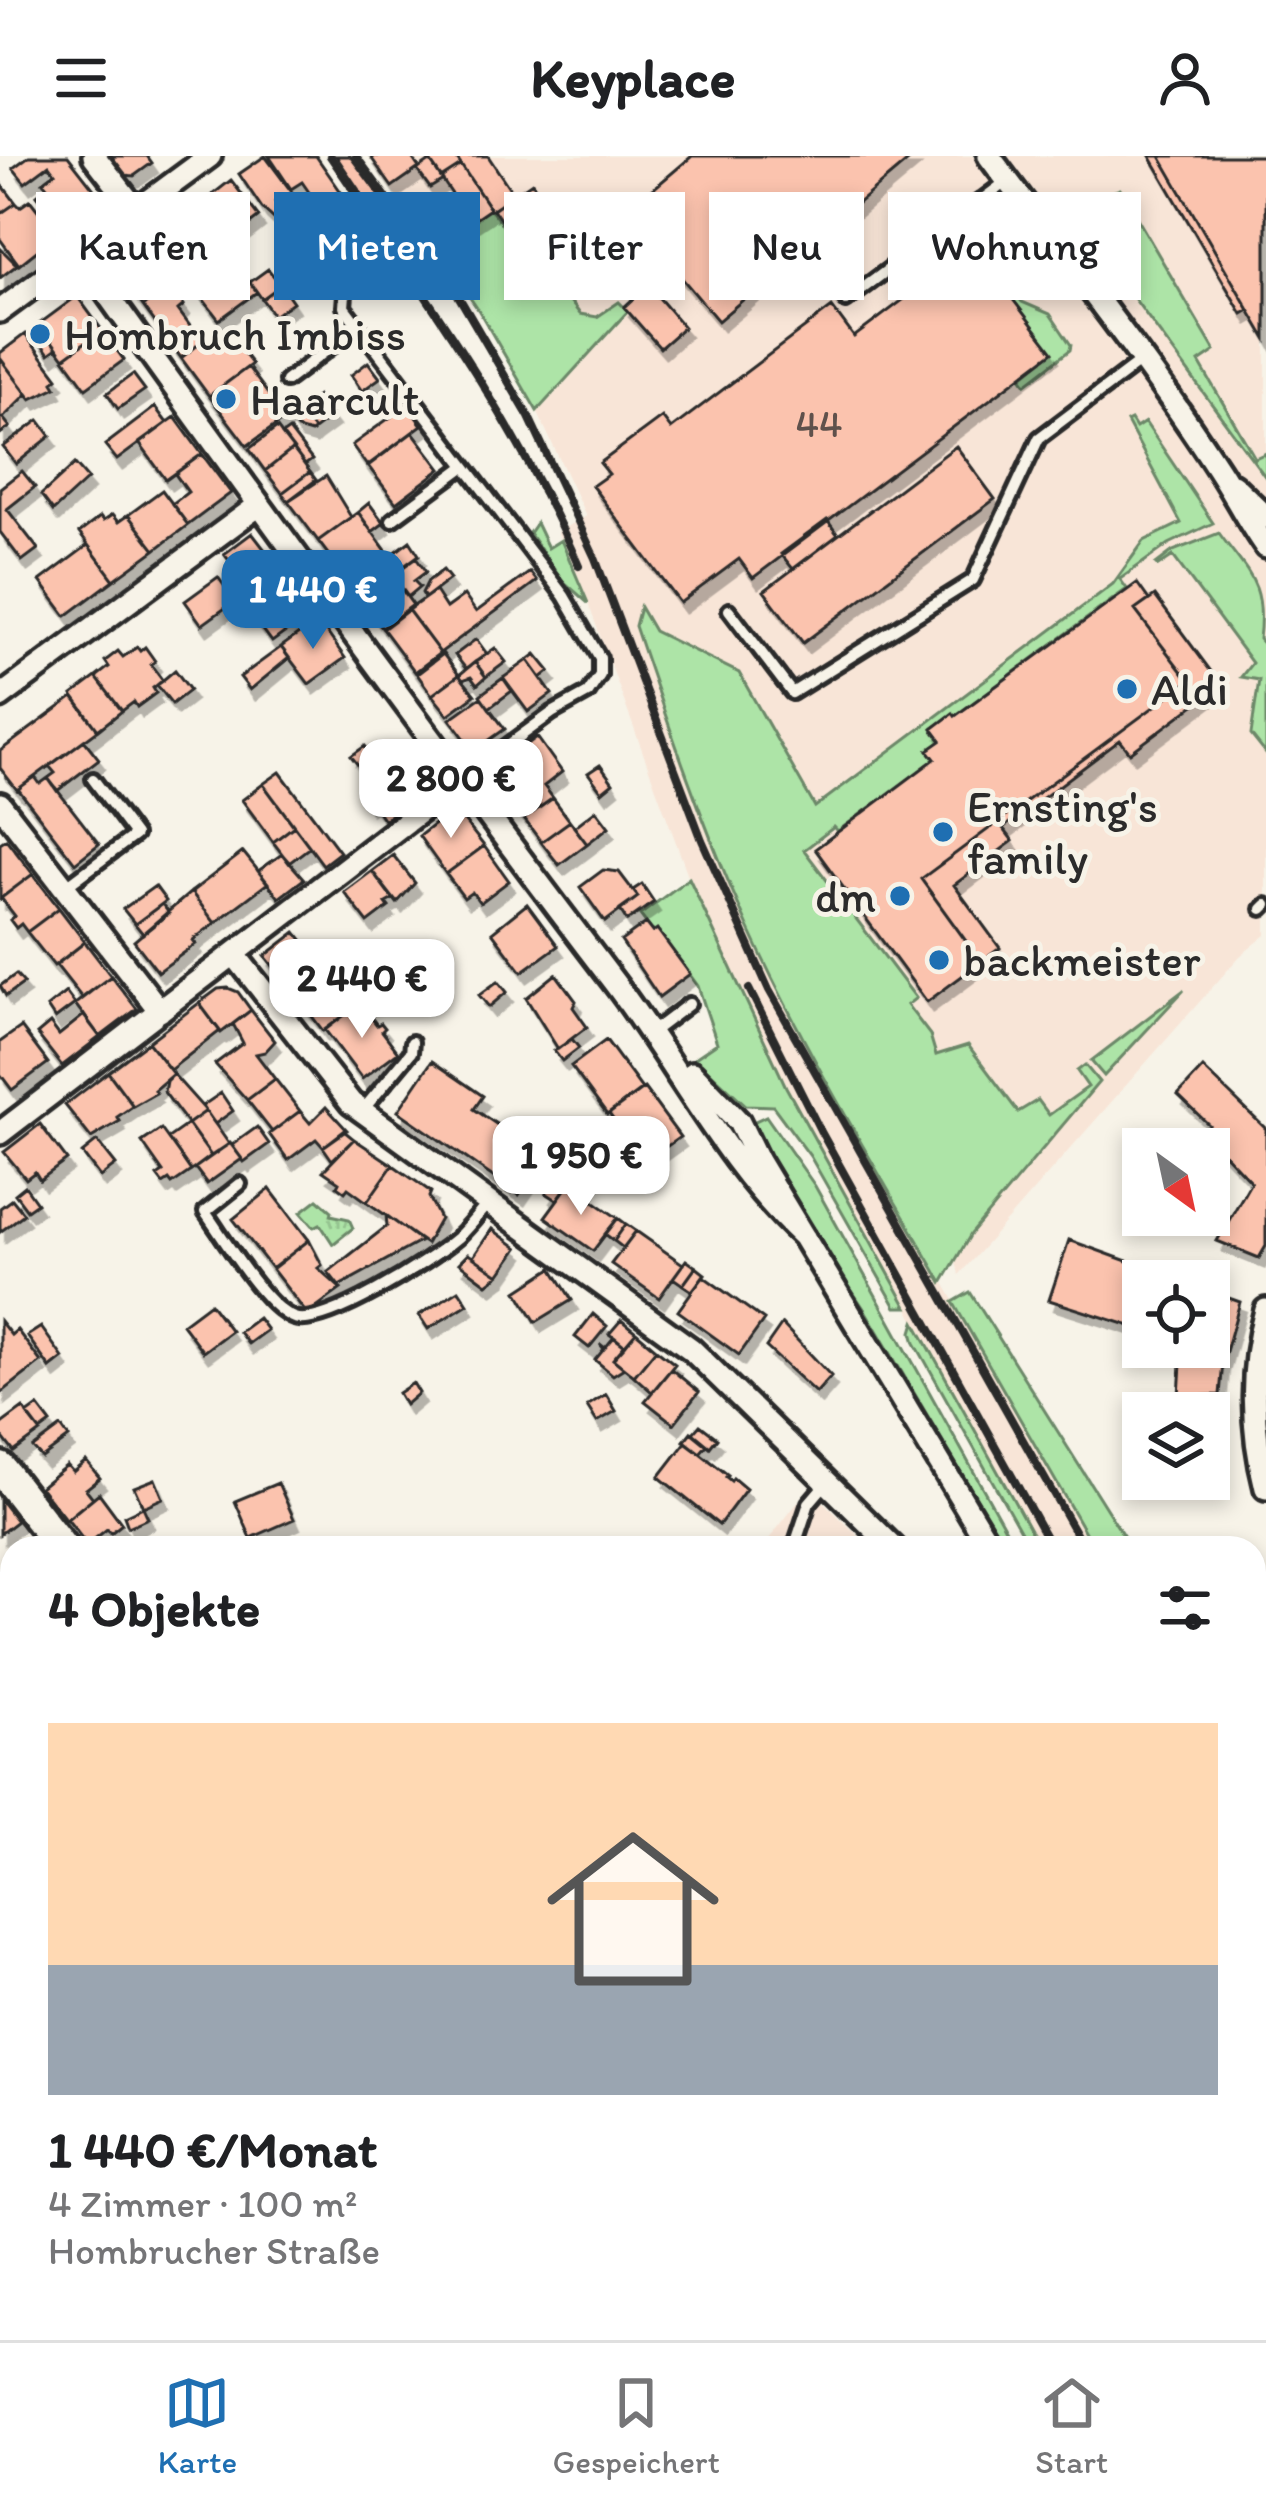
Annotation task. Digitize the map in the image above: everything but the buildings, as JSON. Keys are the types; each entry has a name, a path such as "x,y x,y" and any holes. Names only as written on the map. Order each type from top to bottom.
{"street":[{"path":"94,156 122,192"},
{"path":"161,192 210,156"},
{"path":"989,156 1142,361 1220,472 1266,548"},
{"path":"0,311 36,284"},
{"path":"112,300 652,1032 740,1122 984,1536"},
{"path":"1220,472 1266,517"},
{"path":"0,698 259,505"},
{"path":"0,1133 462,778"},
{"path":"0,804 160,1011"},
{"path":"233,954 362,1112 691,1349 882,1536"},
{"path":"1266,1310 1253,1393 1266,1488"},
{"path":"0,1468 53,1536"}],"lane":[{"path":"846,301 1007,181"},
{"path":"345,300 344,308 564,596 602,664 597,683 588,693 462,778"},
{"path":"286,381 359,326"},
{"path":"729,610 792,693 973,580 1040,438 1142,361"},
{"path":"392,520 465,466"},
{"path":"64,888 134,835 93,779"},
{"path":"652,1032 689,1004"},
{"path":"362,1112 411,1052 412,1042"},
{"path":"240,1184 205,1212 274,1305 294,1318 317,1319 387,1283 459,1236 488,1203"},
{"path":"798,1536 809,1503 827,1482"}],"shaded area":[{"path":"368,156 1266,156 1266,935 1240,956 959,1275 941,1189 659,696 719,857 787,1005 1087,1536 1033,1536 786,1087 689,878 588,603 557,532 586,516 537,411 471,300 480,300 480,192 394,192"},
{"path":"809,1488 859,1536 771,1536"}],"green space":[{"path":"490,209 504,227 504,300 569,300 580,314 597,317 619,302 628,311 537,411 472,300 480,300 480,215"},
{"path":"1141,225 1215,351 1199,362 1255,458 1266,453 1266,478 1135,300 1141,300"},
{"path":"1013,300 1050,314 1071,345 1026,384 1021,377 1052,352"},
{"path":"1131,420 1136,428 1145,422 1213,523 1169,544 1120,579 1127,589 933,728 941,741 929,750 935,759 838,831 834,827 804,850 916,998 907,1005 930,1035 936,1055 968,1045 1018,1112 1038,1100 1049,1115 1088,1087 1077,1071 1085,1065 1099,1082 971,1234 942,1283 816,1063 748,927 702,815 635,626 640,607 654,631 739,673 815,807 1113,584 1144,541 1181,523 1127,422"},
{"path":"536,523 548,548 561,540 588,603 563,581 529,533"},
{"path":"1219,533 1247,570 1260,605 1259,639 1266,647 1266,754 1251,735 1259,680 1241,677 1252,663 1173,556 1156,564 1173,551"},
{"path":"689,878 786,1087 907,1307 896,1307 810,1156 773,1106 746,1105 695,1058 717,1043 698,986 657,930 653,932 640,915"},
{"path":"1184,990 1104,1076 1091,1061"},
{"path":"766,1116 815,1186 1009,1536 999,1536 865,1310 792,1202 749,1124"},
{"path":"318,1199 331,1215 349,1219 353,1228 333,1244 320,1224 314,1227 301,1212"},
{"path":"970,1292 1123,1536 1087,1536 953,1302"},
{"path":"915,1322 1033,1536 1023,1536 912,1332"}],"railway":[{"path":"330,156 496,406 579,566"},
{"path":"356,156 456,292 529,417 595,558 702,840 769,990 1077,1536"},
{"path":"749,989 820,1130 1045,1536"}],"place":[{"name":"Hombruch Imbiss","path":"40,334"},
{"name":"Haarcult","path":"226,399"},
{"name":"Aldi","path":"1127,689"},
{"name":"Ernsting's family","path":"943,832"},
{"name":"dm","path":"900,896"},
{"name":"backmeister","path":"939,960"}]}
